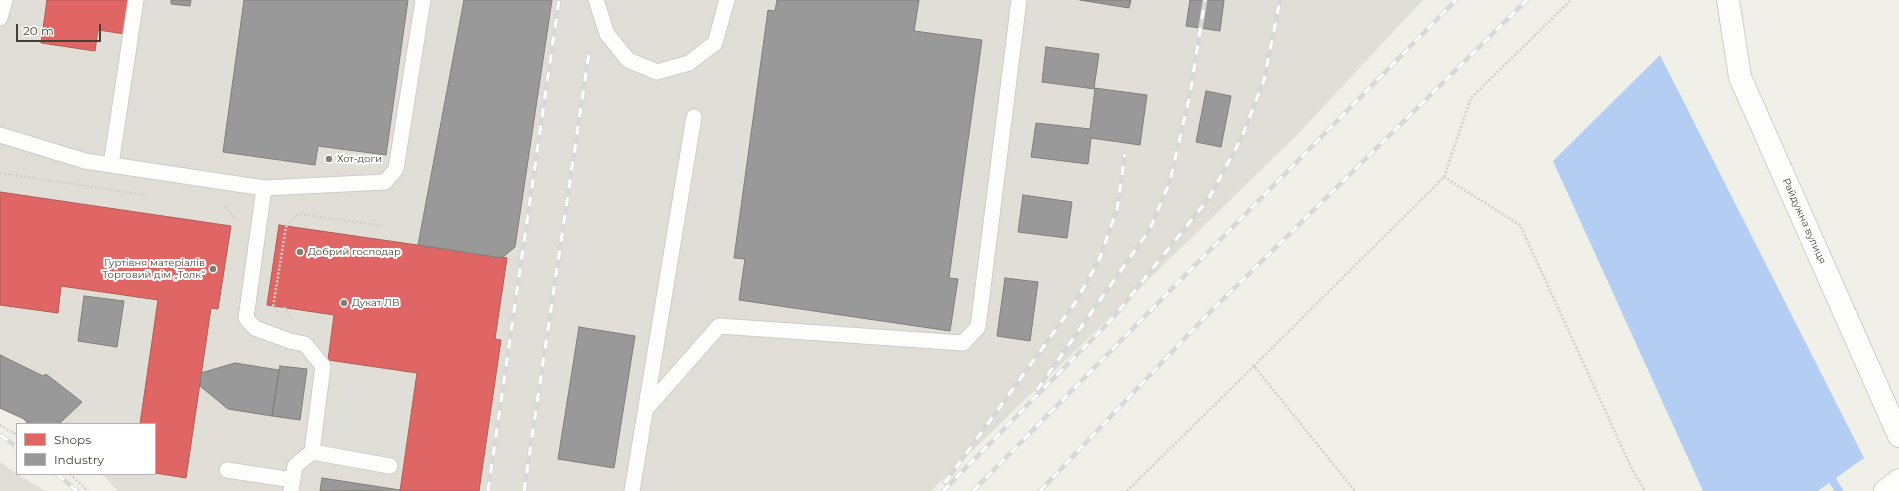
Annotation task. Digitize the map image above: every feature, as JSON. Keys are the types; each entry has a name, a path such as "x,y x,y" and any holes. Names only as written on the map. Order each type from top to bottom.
{"street":[{"name":"Райдужна вулиця","path":"1728,0 1740,77 1899,436"},
{"path":"1885,491 1899,480"}],"lane":[{"path":"0,18 5,0"},
{"path":"111,165 136,0"},
{"path":"0,135 84,161 264,188 385,182 396,169 423,0"},
{"path":"596,0 607,34 628,60 657,72 689,63 715,43 727,0"},
{"path":"646,409 719,326 963,343 978,327 1019,0"},
{"path":"632,491 694,117"},
{"path":"227,470 292,486 294,466 312,452 323,366 305,344 290,342 255,328 246,318 264,188"},
{"path":"312,452 390,466"}],"path":[{"path":"1126,491 1444,177 1471,98 1571,0"},
{"path":"0,173 148,195"},
{"path":"1444,177 1520,225 1632,469 1645,491"},
{"path":"218,206 226,207 236,219"},
{"path":"273,307 286,227 298,214 384,226"},
{"path":"1254,366 1355,491"},
{"path":"0,425 16,434"},
{"path":"71,475 88,491"}],"shaded area":[{"path":"0,0 1423,0 1294,138 931,491 118,491 103,475 156,475 156,423 40,423 0,396"},
{"path":"348,378 415,388 405,455 338,445"},
{"path":"0,462 16,473 16,475 19,475 45,491 0,491"}],"water":[{"path":"1660,55 1864,458 1818,491 1703,491 1553,161"}],"building: Shops":[{"path":"47,0 130,0 125,34 98,30 95,51 41,43"},
{"path":"0,192 231,226 218,309 211,308 186,478 156,473 156,423 140,423 158,300 61,286 58,313 0,305"},
{"path":"279,225 507,258 495,339 501,340 479,491 400,491 417,373 328,360 334,315 267,305"}],"building: Industry":[{"path":"171,0 191,0 190,6 171,4"},
{"path":"244,0 408,0 386,155 318,146 315,165 223,152"},
{"path":"464,0 552,0 515,247 502,258 418,245"},
{"path":"777,0 919,0 914,31 982,40 949,278 958,279 950,331 739,300 745,259 734,258 768,10 775,11"},
{"path":"1080,0 1131,0 1129,8"},
{"path":"1190,0 1224,0 1220,31 1186,26"},
{"path":"1046,47 1099,54 1094,88 1147,95 1140,145 1091,138 1088,164 1031,157 1036,123 1090,129 1095,89 1042,82"},
{"path":"1206,91 1231,96 1221,147 1196,142"},
{"path":"1023,195 1072,202 1067,238 1018,232"},
{"path":"1005,278 1038,282 1030,341 997,336"},
{"path":"84,296 124,301 117,347 78,341"},
{"path":"579,327 635,336 614,468 558,459"},
{"path":"0,355 43,376 46,374 82,402 60,423 27,423 24,419 0,408"},
{"path":"235,363 279,370 272,416 228,409 200,386 201,373"},
{"path":"280,366 307,369 300,420 272,416"},
{"path":"322,478 400,490 320,491"}],"waterway":[{"path":"1827,471 1839,491"}],"railway":[{"path":"488,491 559,0"},
{"path":"1037,390 1150,229 1170,181 1190,94 1205,0"},
{"path":"943,491 1113,318 1209,198 1241,139 1264,80 1280,0"},
{"path":"973,491 1456,0"},
{"path":"1040,491 1207,315 1527,0"},
{"path":"524,491 589,53"},
{"path":"945,483 1075,303 1099,260 1117,210 1125,154"},
{"path":"0,435 16,446"},
{"path":"58,475 77,491"}],"place":[{"name":"Хот-доги","path":"329,159"},
{"name":"Добрий господар","path":"300,252"},
{"name":"Гуртівня матеріалів Торговий дім „Толк“","path":"213,269"},
{"name":"Дукат ЛВ","path":"344,303"}]}
